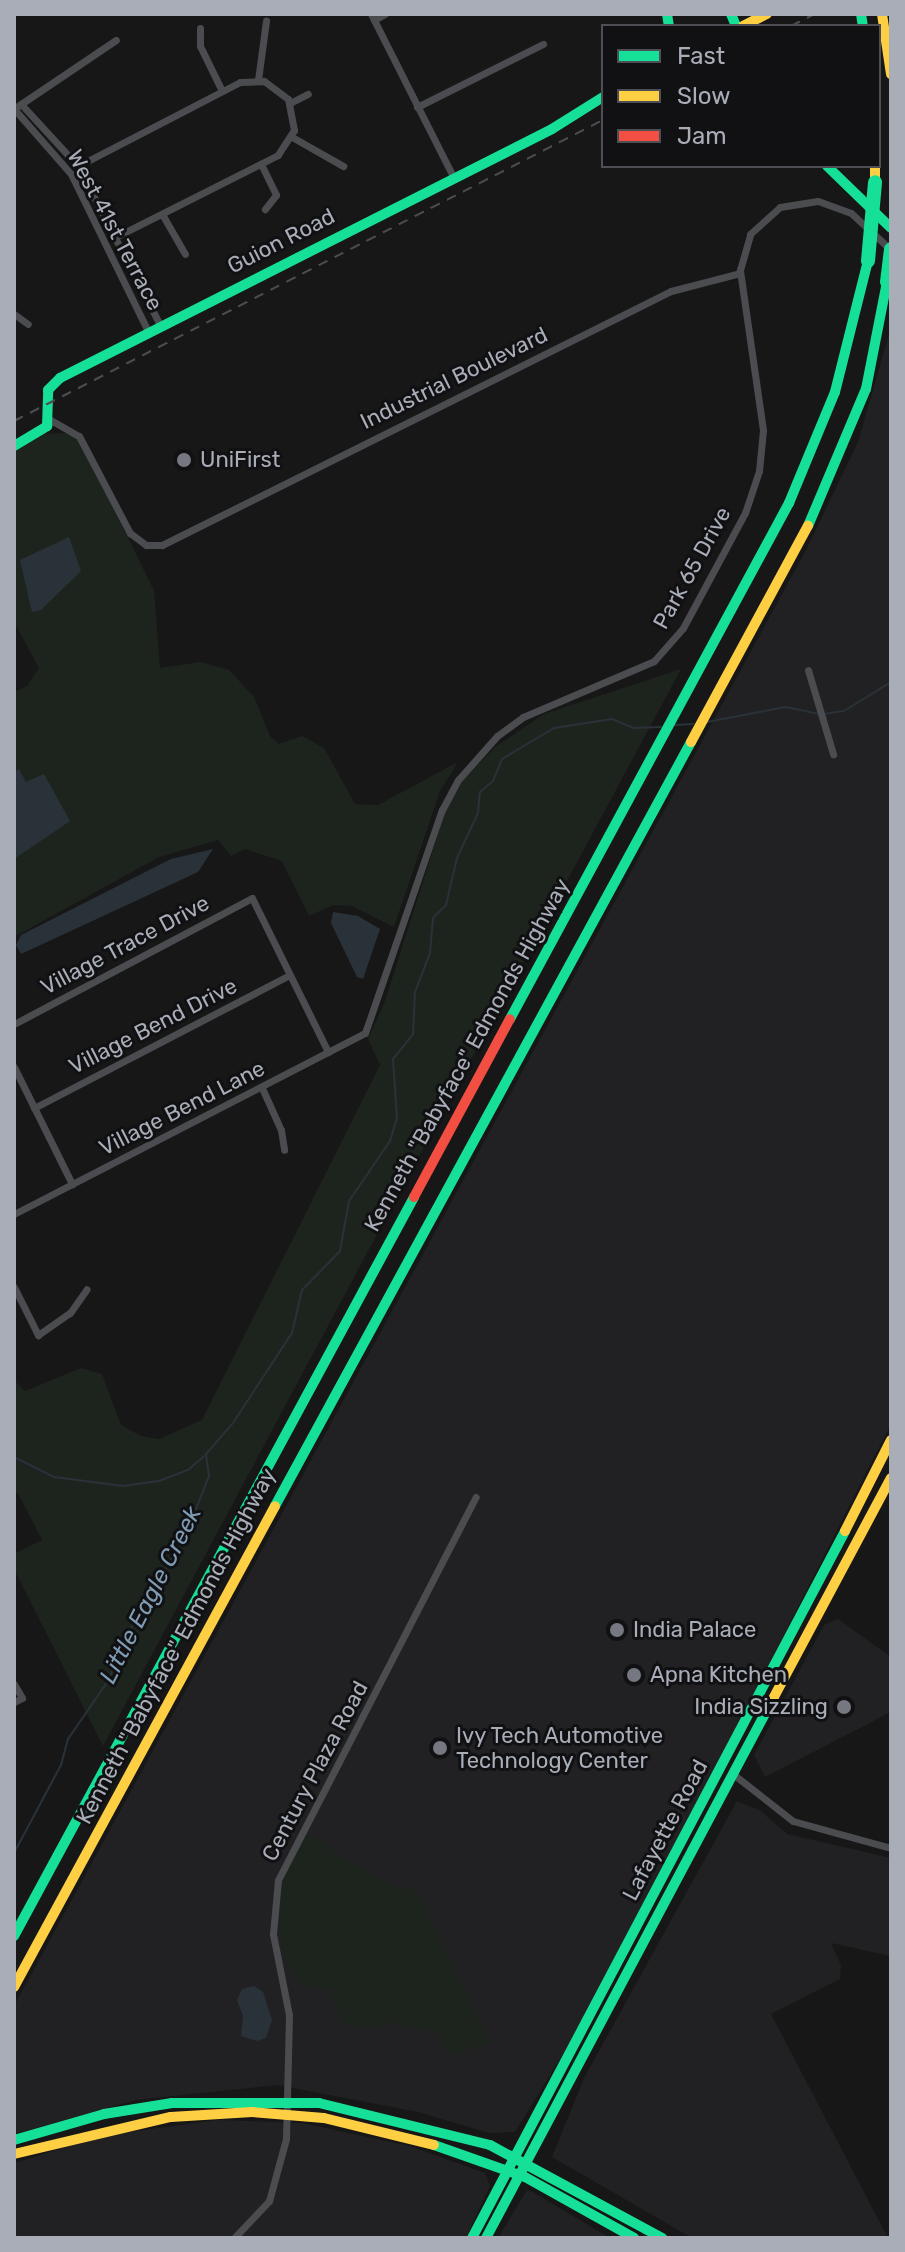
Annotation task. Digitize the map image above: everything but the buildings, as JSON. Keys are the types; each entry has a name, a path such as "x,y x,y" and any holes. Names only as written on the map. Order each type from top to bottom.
{"main road":[{"path":"747,24 767,14"},
{"path":"882,14 891,74"},
{"name":"Guion Road","path":"49,419 47,395 54,381 454,178 601,98"},
{"path":"829,168 891,228"},
{"name":"Kenneth \"Babyface\" Edmonds Highway","path":"14,1936 696,684 814,450 868,261 875,168"},
{"name":"Kenneth \"Babyface\" Edmonds Highway","path":"14,1987 720,683 813,518 843,453 873,363 891,250"},
{"path":"14,446 43,431 49,419"},
{"name":"Lafayette Road","path":"729,1771 891,1440"},
{"name":"Lafayette Road","path":"486,2238 518,2166 729,1771 891,1478"},
{"path":"14,2140 142,2107 212,2099 402,2120 518,2166 662,2238"},
{"path":"14,2154 171,2117 288,2107"},
{"path":"518,2166 634,2238"},
{"name":"Lafayette Road","path":"472,2238 518,2166"}],"street":[{"path":"385,14 372,17 454,178"},
{"path":"258,80 266,21"},
{"path":"200,28 200,46 222,91"},
{"path":"16,106 116,40"},
{"path":"417,107 543,44"},
{"path":"78,166 222,91 258,80 279,89 290,103 292,137 278,155 114,238"},
{"path":"290,103 308,94"},
{"name":"West 41st Terrace","path":"16,106 78,166 155,330"},
{"name":"West 41st Terrace","path":"16,106 71,174 155,330"},
{"path":"292,137 343,166"},
{"path":"261,164 276,195 265,209"},
{"path":"740,273 743,250 756,225 774,210 800,201 845,209 891,250"},
{"path":"162,214 185,254"},
{"name":"Industrial Boulevard","path":"49,419 82,440 132,536 146,545 162,545 671,291 740,273"},
{"name":"Park 65 Drive","path":"365,1033 442,810 458,780 497,736 523,717 654,661 683,628 745,513 759,471 763,430 740,273"},
{"path":"14,314 28,324"},
{"path":"808,670 833,754"},
{"name":"Village Trace Drive","path":"14,1024 252,898 289,975"},
{"path":"289,975 328,1052"},
{"name":"Village Bend Drive","path":"34,1108 289,975"},
{"name":"Village Bend Lane","path":"14,1214 365,1033"},
{"path":"14,1067 72,1184"},
{"path":"262,1088 281,1130 284,1150"},
{"path":"14,1287 38,1335 70,1313 87,1289"},
{"name":"Century Plaza Road","path":"234,2238 259,2216 273,2192 288,2107 289,2015 272,1925 276,1886 405,1643 476,1497"},
{"path":"14,1684 22,1698 14,1702"},
{"path":"729,1771 793,1821 891,1848"}],"shaded area":[{"path":"891,327 891,1424 689,1822 568,2046 515,2132 489,2133 418,2112 277,2085 136,2100 14,2134 14,2006 806,550 858,442"},
{"path":"77,433 154,591 160,668 201,662 229,670 254,697 270,736 279,744 302,736 324,748 355,804 378,805 458,762 440,791 394,927 352,906 333,905 309,916 282,861 245,849 231,856 218,840 159,857 14,937 14,692 27,686 39,668 14,622 14,446 38,434"},
{"path":"69,537 81,571 41,610 32,612 20,560"},
{"path":"681,669 103,1746 14,1569 14,1554 42,1540 18,1493 14,1494 14,1380 25,1391 81,1368 102,1374 121,1425 141,1436 159,1439 202,1420 380,1065 368,1039 385,1001 447,806 459,784 495,747 544,714"},
{"path":"19,769 26,782 44,774 70,821 14,859 14,772"},
{"path":"213,849 198,872 21,954 16,945 21,935 171,859"},
{"path":"333,912 358,916 380,929 363,979 357,977 331,923"},
{"path":"838,1619 891,1657 891,1712 765,1777 754,1755 824,1625"},
{"path":"737,1801 761,1811 787,1834 891,1858 891,1956 831,1943 841,1965 840,1979 771,2014 888,2238 692,2238 552,2157 584,2078"},
{"path":"306,1834 401,1891 414,1885 489,2041 458,2055 446,2053 440,2034 389,2022 375,2029 341,2022 331,1991 296,1982 283,1952 277,1911 284,1875"},
{"path":"254,1986 263,1992 272,2020 266,2038 257,2041 241,2036 243,2016 237,2000 242,1989"},
{"path":"219,2120 302,2123 410,2146 485,2173 490,2186 466,2238 14,2238 14,2163 105,2135"},
{"path":"527,2190 533,2192 610,2238 498,2238"}],"waterway":[{"name":"Little Eagle Creek","path":"824,714 844,711 891,682"},
{"name":"Little Eagle Creek","path":"707,722 786,707 818,714"},
{"name":"Little Eagle Creek","path":"14,1853 61,1765 68,1739 108,1681 137,1615 185,1537 209,1476 206,1454 233,1423 292,1333 302,1290 340,1251 349,1201 390,1141 397,1118 393,1059 413,1034 415,992 430,953 433,918 446,905 457,858 478,813 480,792 493,781 502,759 554,728 612,719 633,728 661,727"},
{"name":"Little Eagle Creek","path":"675,725 693,724"},
{"path":"14,1457 54,1477 123,1486 159,1481 188,1470 204,1456"}],"railway":[{"path":"795,24 815,14"},
{"path":"14,421 601,121"}],"traffic: fast":[{"path":"667,14 669,24"},
{"path":"731,14 735,24"},
{"path":"861,14 863,24"},
{"path":"14,446 47,426 48,390 60,378 552,129 601,98"},
{"path":"829,168 891,228"},
{"path":"868,261 875,182"},
{"path":"887,282 891,249"},
{"path":"510,1019 789,503 835,392 868,261"},
{"path":"808,526 866,389 887,282"},
{"path":"275,1506 691,742"},
{"path":"14,1936 414,1197"},
{"path":"472,2238 845,1531"},
{"path":"486,2238 767,1710"},
{"path":"14,2140 104,2114 172,2103 319,2103 490,2145 662,2238"},
{"path":"434,2145 525,2177 634,2238"}],"traffic: slow":[{"path":"747,24 767,14"},
{"path":"882,14 891,74"},
{"path":"875,168 875,182"},
{"path":"691,742 808,526"},
{"path":"845,1531 891,1440"},
{"path":"767,1710 891,1478"},
{"path":"14,1987 275,1506"},
{"path":"14,2154 171,2117 252,2112 324,2118 434,2145"}],"traffic: jam":[{"path":"414,1197 510,1019"}],"place":[{"name":"UniFirst","path":"184,460"},
{"name":"India Palace","path":"617,1630"},
{"name":"Apna Kitchen","path":"634,1675"},
{"name":"India Sizzling","path":"844,1707"},
{"name":"Ivy Tech Automotive Technology Center","path":"440,1748"}]}
